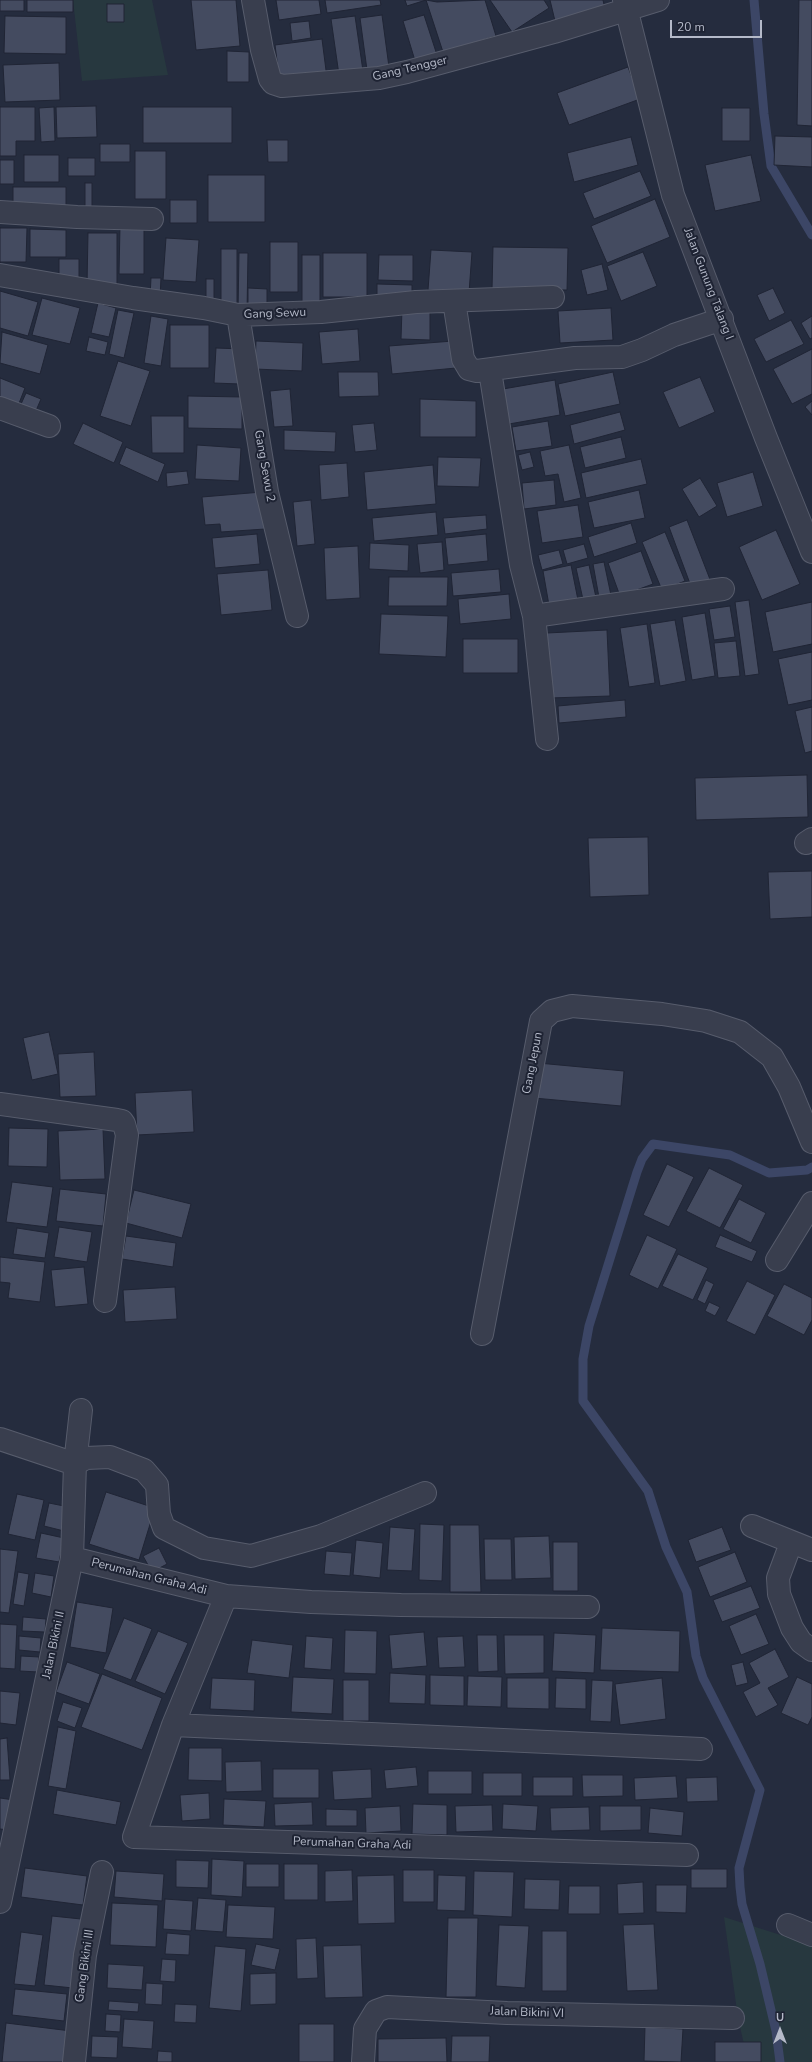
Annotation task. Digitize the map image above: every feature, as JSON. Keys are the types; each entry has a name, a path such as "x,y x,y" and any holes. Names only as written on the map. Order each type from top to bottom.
{"street":[{"name":"Gang Tengger","path":"253,0 262,50 270,79 273,83 282,86 380,78 407,72 554,32 625,4 658,0"},
{"name":"Jalan Gunung Talang I","path":"625,4 674,195 766,438 812,552"},
{"path":"0,212 77,217 152,219"},
{"name":"Gang Sewu","path":"0,275 134,298 204,308 238,315 321,312 416,302 553,297"},
{"path":"454,300 463,359 465,366 473,371 490,371 569,358 622,357 642,350 674,335 722,319"},
{"name":"Gang Sewu 2","path":"238,315 267,492 297,616"},
{"path":"490,371 521,565 534,616 547,739"},
{"path":"0,408 49,426"},
{"path":"534,616 723,589"},
{"name":"Gang Jepun","path":"482,1334 541,1021 552,1011 572,1006 662,1014 706,1021 740,1032 772,1057 789,1087 810,1136"},
{"path":"0,1104 117,1120 122,1121 124,1124 127,1135 105,1301"},
{"path":"776,1260 812,1202"},
{"name":"Jalan Bikini II","path":"0,1902 72,1558 75,1464 81,1410"},
{"path":"0,1439 75,1464 86,1458 110,1457 144,1470 157,1485 159,1514 164,1528 204,1548 251,1556 321,1536 425,1494"},
{"path":"752,1526 791,1543 812,1550"},
{"path":"791,1543 778,1578 778,1594 792,1628 801,1642 812,1650"},
{"name":"Perumahan Graha Adi","path":"72,1558 226,1596 311,1602 393,1605 588,1607"},
{"name":"Perumahan Graha Adi","path":"226,1596 173,1725 134,1837 687,1855"},
{"path":"173,1725 701,1749"},
{"name":"Gang Bikini III","path":"74,2062 85,1955 102,1872"},
{"path":"788,1926 812,1935"},
{"name":"Jalan Bikini VI","path":"363,2062 365,2028 376,2011 386,2007 507,2013 733,2018"}],"shaded area":[{"path":"73,0 152,0 168,75 82,81"},
{"path":"724,1917 812,1945 812,2062 748,2062 738,2018"}],"building":[{"path":"0,0 24,0 24,11 0,11"},
{"path":"27,0 73,0 73,12 27,12"},
{"path":"191,0 236,0 240,46 196,50"},
{"path":"276,0 319,0 321,14 279,20"},
{"path":"325,0 380,0 381,5 327,13"},
{"path":"405,0 426,0 407,6"},
{"path":"426,0 437,2 485,0 496,36 443,52"},
{"path":"490,0 544,0 549,8 512,32"},
{"path":"550,0 603,0 605,9 555,21"},
{"path":"799,0 812,0 812,126 797,125"},
{"path":"107,4 124,4 124,22 107,22"},
{"path":"382,15 389,67 367,70 360,18"},
{"path":"424,15 438,58 416,64 403,21"},
{"path":"5,16 66,17 66,54 4,53"},
{"path":"355,16 363,71 339,75 331,19"},
{"path":"309,21 311,38 292,41 290,23"},
{"path":"322,39 327,78 280,84 275,45"},
{"path":"227,51 249,52 249,82 227,82"},
{"path":"59,63 60,100 5,102 3,65"},
{"path":"628,67 640,99 569,125 557,93"},
{"path":"96,106 97,137 57,138 56,107"},
{"path":"0,107 35,107 35,141 16,141 16,156 0,156"},
{"path":"54,107 55,141 41,142 39,108"},
{"path":"143,107 232,107 232,143 143,143"},
{"path":"722,108 750,108 750,141 722,141"},
{"path":"775,136 812,137 812,167 774,165"},
{"path":"631,137 638,165 574,182 567,153"},
{"path":"267,140 288,140 288,162 268,162"},
{"path":"100,144 130,144 130,162 100,162"},
{"path":"135,151 166,151 166,199 135,199"},
{"path":"24,155 59,155 59,182 24,182"},
{"path":"751,155 761,201 715,211 705,165"},
{"path":"68,158 95,158 95,176 68,176"},
{"path":"0,160 14,160 14,184 0,184"},
{"path":"640,171 651,196 594,219 583,193"},
{"path":"208,175 265,175 265,222 208,222"},
{"path":"85,183 92,183 92,208 85,208"},
{"path":"13,187 66,187 66,209 13,209"},
{"path":"655,199 670,237 607,263 591,226"},
{"path":"170,200 197,200 197,223 170,223"},
{"path":"120,226 144,226 144,274 119,274"},
{"path":"0,228 27,228 26,262 0,262"},
{"path":"30,229 66,230 66,257 30,257"},
{"path":"88,233 117,233 117,285 87,285"},
{"path":"166,238 199,240 196,282 163,280"},
{"path":"270,242 298,242 298,292 270,292"},
{"path":"493,247 568,248 567,290 492,289"},
{"path":"221,249 237,249 237,305 221,305"},
{"path":"431,250 472,252 469,293 428,290"},
{"path":"643,252 657,286 621,301 607,266"},
{"path":"239,253 248,253 247,312 238,312"},
{"path":"323,253 367,253 367,297 323,297"},
{"path":"302,255 320,255 320,312 302,312"},
{"path":"379,255 413,255 413,281 378,280"},
{"path":"59,259 79,259 79,281 59,281"},
{"path":"602,264 608,290 587,295 581,270"},
{"path":"151,278 161,278 160,298 150,297"},
{"path":"206,279 214,279 214,301 206,301"},
{"path":"377,284 412,285 412,301 377,300"},
{"path":"248,288 267,289 267,313 248,313"},
{"path":"773,288 785,313 769,321 757,295"},
{"path":"0,291 38,302 28,336 0,328"},
{"path":"42,298 80,308 70,344 32,335"},
{"path":"98,303 116,308 109,337 91,333"},
{"path":"611,308 613,340 560,343 558,311"},
{"path":"402,309 430,310 430,340 401,339"},
{"path":"118,310 134,313 124,358 109,354"},
{"path":"151,316 168,319 161,366 144,363"},
{"path":"812,316 812,338 810,339 801,323"},
{"path":"791,320 804,344 766,362 754,339"},
{"path":"170,325 209,325 209,368 170,368"},
{"path":"358,329 360,361 322,364 319,332"},
{"path":"2,332 48,345 40,374 0,363"},
{"path":"89,337 108,342 105,355 86,351"},
{"path":"256,341 303,343 302,371 255,369"},
{"path":"453,341 456,368 392,374 389,346"},
{"path":"216,348 242,349 240,384 214,383"},
{"path":"812,349 812,394 792,404 773,369"},
{"path":"118,361 150,371 131,426 100,416"},
{"path":"338,372 378,372 379,396 339,397"},
{"path":"613,372 620,404 565,416 558,384"},
{"path":"700,377 715,412 679,428 663,392"},
{"path":"0,378 25,388 16,411 0,405"},
{"path":"555,380 560,415 509,424 503,389"},
{"path":"290,389 293,426 274,427 270,391"},
{"path":"26,393 41,399 32,420 17,413"},
{"path":"188,396 242,397 242,429 188,428"},
{"path":"420,399 476,401 476,437 420,437"},
{"path":"812,401 812,415 805,407"},
{"path":"620,412 625,430 574,444 570,425"},
{"path":"151,416 184,416 184,453 152,453"},
{"path":"548,421 552,446 516,451 512,427"},
{"path":"83,423 123,442 114,463 73,444"},
{"path":"374,423 377,450 355,452 352,425"},
{"path":"284,430 336,432 335,452 284,450"},
{"path":"621,437 626,458 585,468 580,447"},
{"path":"197,445 241,448 239,481 195,479"},
{"path":"569,445 581,498 564,502 558,474 545,476 540,451"},
{"path":"126,447 165,464 158,482 119,464"},
{"path":"530,452 534,467 522,470 518,455"},
{"path":"438,457 481,458 479,487 437,486"},
{"path":"641,459 647,484 586,498 581,473"},
{"path":"347,463 349,497 321,500 319,465"},
{"path":"433,465 436,504 367,510 364,472"},
{"path":"187,471 189,484 167,487 166,473"},
{"path":"753,472 763,506 727,517 717,483"},
{"path":"700,478 717,506 699,517 682,489"},
{"path":"554,480 556,505 524,509 522,483"},
{"path":"639,490 645,518 594,528 588,502"},
{"path":"262,492 265,529 221,532 220,524 205,525 202,497"},
{"path":"311,500 315,544 297,546 293,502"},
{"path":"578,505 583,537 542,543 537,511"},
{"path":"436,512 438,535 374,541 372,518"},
{"path":"486,515 487,529 445,534 443,518"},
{"path":"687,520 711,582 692,589 669,527"},
{"path":"631,523 637,543 594,557 588,537"},
{"path":"776,530 800,584 762,600 739,547"},
{"path":"665,532 685,581 662,590 642,542"},
{"path":"257,534 260,564 215,568 212,538"},
{"path":"486,534 488,561 448,565 445,538"},
{"path":"442,542 444,570 420,573 417,544"},
{"path":"370,543 409,545 408,571 369,569"},
{"path":"584,544 588,558 567,564 563,550"},
{"path":"358,546 360,598 326,600 324,548"},
{"path":"559,550 563,564 542,570 538,555"},
{"path":"641,551 653,584 620,596 608,563"},
{"path":"604,562 612,600 600,603 593,564"},
{"path":"571,565 579,605 550,611 543,571"},
{"path":"589,565 597,602 584,604 576,568"},
{"path":"499,569 501,592 453,596 451,573"},
{"path":"268,570 272,610 221,615 217,574"},
{"path":"389,577 448,577 447,606 388,606"},
{"path":"509,594 511,619 460,624 458,599"},
{"path":"749,600 759,674 745,676 735,602"},
{"path":"812,602 812,644 773,652 765,612"},
{"path":"730,606 735,637 714,640 709,609"},
{"path":"705,613 715,676 692,680 682,617"},
{"path":"381,614 448,616 446,657 379,654"},
{"path":"675,620 686,681 660,686 650,624"},
{"path":"647,624 655,683 629,687 620,628"},
{"path":"607,630 610,696 550,698 547,633"},
{"path":"463,639 518,639 518,673 463,673"},
{"path":"736,641 740,676 718,678 714,643"},
{"path":"812,652 812,700 788,705 778,659"},
{"path":"625,700 626,717 559,723 558,706"},
{"path":"812,707 812,751 805,753 795,711"},
{"path":"807,775 808,817 696,820 695,778"},
{"path":"648,837 649,895 590,897 588,838"},
{"path":"812,871 812,917 770,919 768,872"},
{"path":"49,1032 58,1074 32,1080 23,1038"},
{"path":"94,1052 96,1096 60,1097 58,1054"},
{"path":"538,1063 624,1071 621,1106 534,1098"},
{"path":"192,1090 194,1132 137,1135 135,1093"},
{"path":"9,1128 48,1129 47,1167 8,1166"},
{"path":"103,1129 105,1179 60,1180 58,1131"},
{"path":"667,1164 694,1177 669,1227 643,1215"},
{"path":"709,1168 743,1185 720,1228 686,1211"},
{"path":"12,1182 53,1187 47,1227 6,1222"},
{"path":"60,1189 106,1194 103,1226 56,1221"},
{"path":"134,1190 191,1204 182,1238 126,1223"},
{"path":"739,1199 766,1213 751,1243 723,1229"},
{"path":"59,1227 92,1232 87,1262 54,1257"},
{"path":"17,1228 49,1233 45,1258 13,1254"},
{"path":"647,1235 677,1249 658,1289 629,1275"},
{"path":"720,1235 757,1251 752,1262 715,1247"},
{"path":"126,1236 176,1243 173,1267 122,1259"},
{"path":"678,1254 708,1268 693,1300 662,1286"},
{"path":"0,1257 45,1262 40,1302 8,1298 10,1283 0,1282"},
{"path":"84,1267 88,1304 55,1307 51,1270"},
{"path":"706,1280 714,1284 705,1304 697,1300"},
{"path":"747,1281 775,1295 755,1335 726,1321"},
{"path":"784,1284 812,1298 812,1320 804,1335 767,1316"},
{"path":"175,1287 177,1319 125,1322 123,1290"},
{"path":"709,1302 720,1307 715,1316 705,1311"},
{"path":"106,1492 155,1508 139,1560 89,1544"},
{"path":"17,1494 44,1500 35,1540 8,1534"},
{"path":"49,1503 69,1507 64,1531 44,1526"},
{"path":"420,1524 444,1525 442,1581 419,1580"},
{"path":"450,1525 479,1525 481,1592 450,1592"},
{"path":"390,1527 415,1529 412,1571 387,1570"},
{"path":"722,1527 731,1550 696,1562 688,1540"},
{"path":"41,1533 64,1538 59,1562 36,1558"},
{"path":"549,1536 551,1578 515,1579 514,1537"},
{"path":"484,1539 511,1539 512,1580 485,1580"},
{"path":"356,1540 383,1543 380,1578 353,1575"},
{"path":"553,1542 578,1542 578,1591 553,1591"},
{"path":"159,1548 167,1564 152,1572 143,1556"},
{"path":"0,1549 18,1551 9,1613 0,1612"},
{"path":"326,1551 352,1553 350,1576 324,1574"},
{"path":"735,1552 747,1582 710,1597 698,1567"},
{"path":"18,1572 29,1574 24,1606 13,1604"},
{"path":"35,1573 54,1576 51,1597 32,1593"},
{"path":"751,1586 760,1608 722,1622 713,1600"},
{"path":"77,1602 113,1608 106,1653 70,1647"},
{"path":"756,1614 769,1644 741,1655 729,1626"},
{"path":"23,1617 46,1619 45,1632 22,1631"},
{"path":"124,1618 152,1629 131,1680 103,1669"},
{"path":"0,1624 17,1625 15,1669 0,1668"},
{"path":"602,1628 680,1631 679,1672 600,1670"},
{"path":"345,1630 377,1631 376,1674 344,1673"},
{"path":"158,1631 188,1643 165,1694 135,1681"},
{"path":"424,1632 427,1666 392,1669 389,1635"},
{"path":"554,1633 596,1635 594,1673 552,1671"},
{"path":"477,1635 497,1635 498,1671 478,1672"},
{"path":"504,1635 544,1635 544,1673 505,1674"},
{"path":"19,1636 41,1638 40,1652 19,1650"},
{"path":"306,1636 333,1638 331,1670 304,1668"},
{"path":"463,1636 465,1667 439,1668 437,1637"},
{"path":"252,1640 293,1645 289,1678 247,1673"},
{"path":"775,1649 789,1677 768,1688 778,1705 756,1717 743,1692 760,1683 749,1663"},
{"path":"21,1656 39,1657 38,1672 20,1671"},
{"path":"67,1662 100,1674 89,1704 56,1692"},
{"path":"743,1662 748,1683 736,1686 731,1665"},
{"path":"390,1673 426,1675 425,1704 389,1703"},
{"path":"102,1674 162,1698 142,1750 81,1727"},
{"path":"430,1675 464,1676 464,1706 430,1705"},
{"path":"468,1676 502,1677 501,1707 467,1706"},
{"path":"293,1677 334,1679 332,1714 291,1712"},
{"path":"797,1677 812,1684 812,1717 808,1725 781,1713"},
{"path":"212,1678 255,1680 254,1711 210,1709"},
{"path":"507,1678 549,1678 549,1709 507,1708"},
{"path":"556,1678 586,1679 586,1709 555,1708"},
{"path":"662,1678 666,1719 620,1725 615,1684"},
{"path":"343,1680 369,1680 369,1721 343,1721"},
{"path":"592,1680 613,1681 611,1722 590,1721"},
{"path":"0,1691 20,1693 16,1725 0,1723"},
{"path":"63,1702 82,1708 75,1728 57,1721"},
{"path":"58,1727 76,1731 66,1789 48,1786"},
{"path":"7,1738 10,1780 0,1780 0,1739"},
{"path":"189,1748 222,1748 222,1781 188,1780"},
{"path":"261,1761 262,1791 226,1792 225,1762"},
{"path":"416,1767 418,1786 386,1789 384,1770"},
{"path":"273,1769 319,1769 319,1798 273,1798"},
{"path":"371,1769 372,1798 334,1800 332,1771"},
{"path":"428,1771 472,1771 472,1794 428,1794"},
{"path":"483,1773 522,1773 522,1796 483,1796"},
{"path":"582,1775 623,1775 623,1796 583,1797"},
{"path":"676,1776 678,1798 635,1800 634,1778"},
{"path":"533,1777 573,1777 573,1796 533,1796"},
{"path":"717,1777 718,1801 687,1802 686,1778"},
{"path":"57,1790 121,1802 116,1825 53,1814"},
{"path":"209,1793 210,1819 182,1821 180,1795"},
{"path":"0,1798 14,1800 9,1830 0,1829"},
{"path":"224,1799 266,1801 264,1827 223,1825"},
{"path":"312,1802 313,1825 275,1826 274,1804"},
{"path":"413,1804 447,1805 447,1835 412,1834"},
{"path":"503,1804 538,1806 536,1831 502,1829"},
{"path":"492,1805 493,1831 456,1832 455,1806"},
{"path":"400,1806 401,1831 366,1833 365,1808"},
{"path":"600,1806 641,1806 641,1830 600,1831"},
{"path":"589,1807 590,1830 551,1831 550,1808"},
{"path":"650,1808 684,1812 682,1836 648,1833"},
{"path":"326,1809 357,1810 357,1826 326,1826"},
{"path":"212,1859 244,1861 242,1897 211,1895"},
{"path":"176,1860 209,1861 208,1888 176,1887"},
{"path":"246,1864 279,1864 279,1887 246,1887"},
{"path":"284,1864 318,1864 318,1900 284,1900"},
{"path":"25,1868 87,1876 83,1905 21,1897"},
{"path":"691,1869 727,1869 727,1888 691,1888"},
{"path":"352,1870 353,1901 325,1902 325,1871"},
{"path":"403,1870 434,1870 434,1902 403,1902"},
{"path":"116,1871 164,1874 162,1901 114,1897"},
{"path":"474,1871 514,1872 512,1917 473,1915"},
{"path":"394,1875 395,1923 358,1924 357,1876"},
{"path":"438,1875 466,1876 465,1911 437,1910"},
{"path":"525,1879 560,1880 559,1910 524,1909"},
{"path":"643,1882 644,1913 618,1914 617,1884"},
{"path":"656,1885 687,1885 686,1913 656,1912"},
{"path":"569,1886 600,1886 600,1914 568,1914"},
{"path":"198,1898 226,1900 223,1932 195,1930"},
{"path":"165,1899 193,1901 191,1931 163,1929"},
{"path":"112,1903 158,1905 156,1947 110,1945"},
{"path":"228,1905 275,1907 273,1939 226,1937"},
{"path":"52,1916 81,1919 73,1988 44,1985"},
{"path":"448,1918 478,1918 476,1997 446,1997"},
{"path":"654,1924 658,1990 627,1991 623,1925"},
{"path":"499,1925 529,1926 525,1988 496,1986"},
{"path":"542,1931 567,1931 567,1991 542,1991"},
{"path":"21,1932 43,1935 35,1986 14,1984"},
{"path":"167,1933 190,1935 189,1955 165,1954"},
{"path":"316,1938 318,1978 297,1979 296,1939"},
{"path":"256,1944 280,1949 275,1970 251,1965"},
{"path":"361,1945 363,1997 325,1998 323,1946"},
{"path":"215,1946 246,1949 241,2011 209,2008"},
{"path":"162,1959 176,1960 175,1982 160,1981"},
{"path":"108,1964 144,1966 142,1990 107,1988"},
{"path":"276,1973 276,2004 250,2005 250,1974"},
{"path":"146,1983 163,1984 162,2005 145,2004"},
{"path":"15,1989 67,1994 64,2021 12,2015"},
{"path":"109,2001 139,2003 138,2012 108,2010"},
{"path":"175,2004 197,2005 196,2023 174,2022"},
{"path":"106,2014 121,2015 120,2032 105,2031"},
{"path":"124,2019 154,2021 152,2049 122,2047"},
{"path":"6,2023 71,2031 67,2062 2,2062"},
{"path":"299,2024 334,2024 334,2062 299,2062"},
{"path":"645,2027 683,2029 681,2062 644,2061"},
{"path":"92,2036 118,2037 117,2058 91,2057"},
{"path":"452,2036 490,2036 489,2062 451,2062"},
{"path":"446,2038 447,2062 378,2062 378,2039"},
{"path":"715,2042 761,2042 761,2062 715,2062"},
{"path":"158,2051 172,2052 172,2062 157,2062"}],"waterway":[{"path":"754,0 764,114 771,166 812,235"},
{"path":"780,2062 776,2031 760,1964 742,1904 740,1887 739,1868 760,1790 703,1678 696,1656 687,1592 666,1547 648,1491 583,1401 583,1359 589,1326 637,1172 642,1159 653,1144 730,1155 769,1173 807,1170 812,1167"}]}
